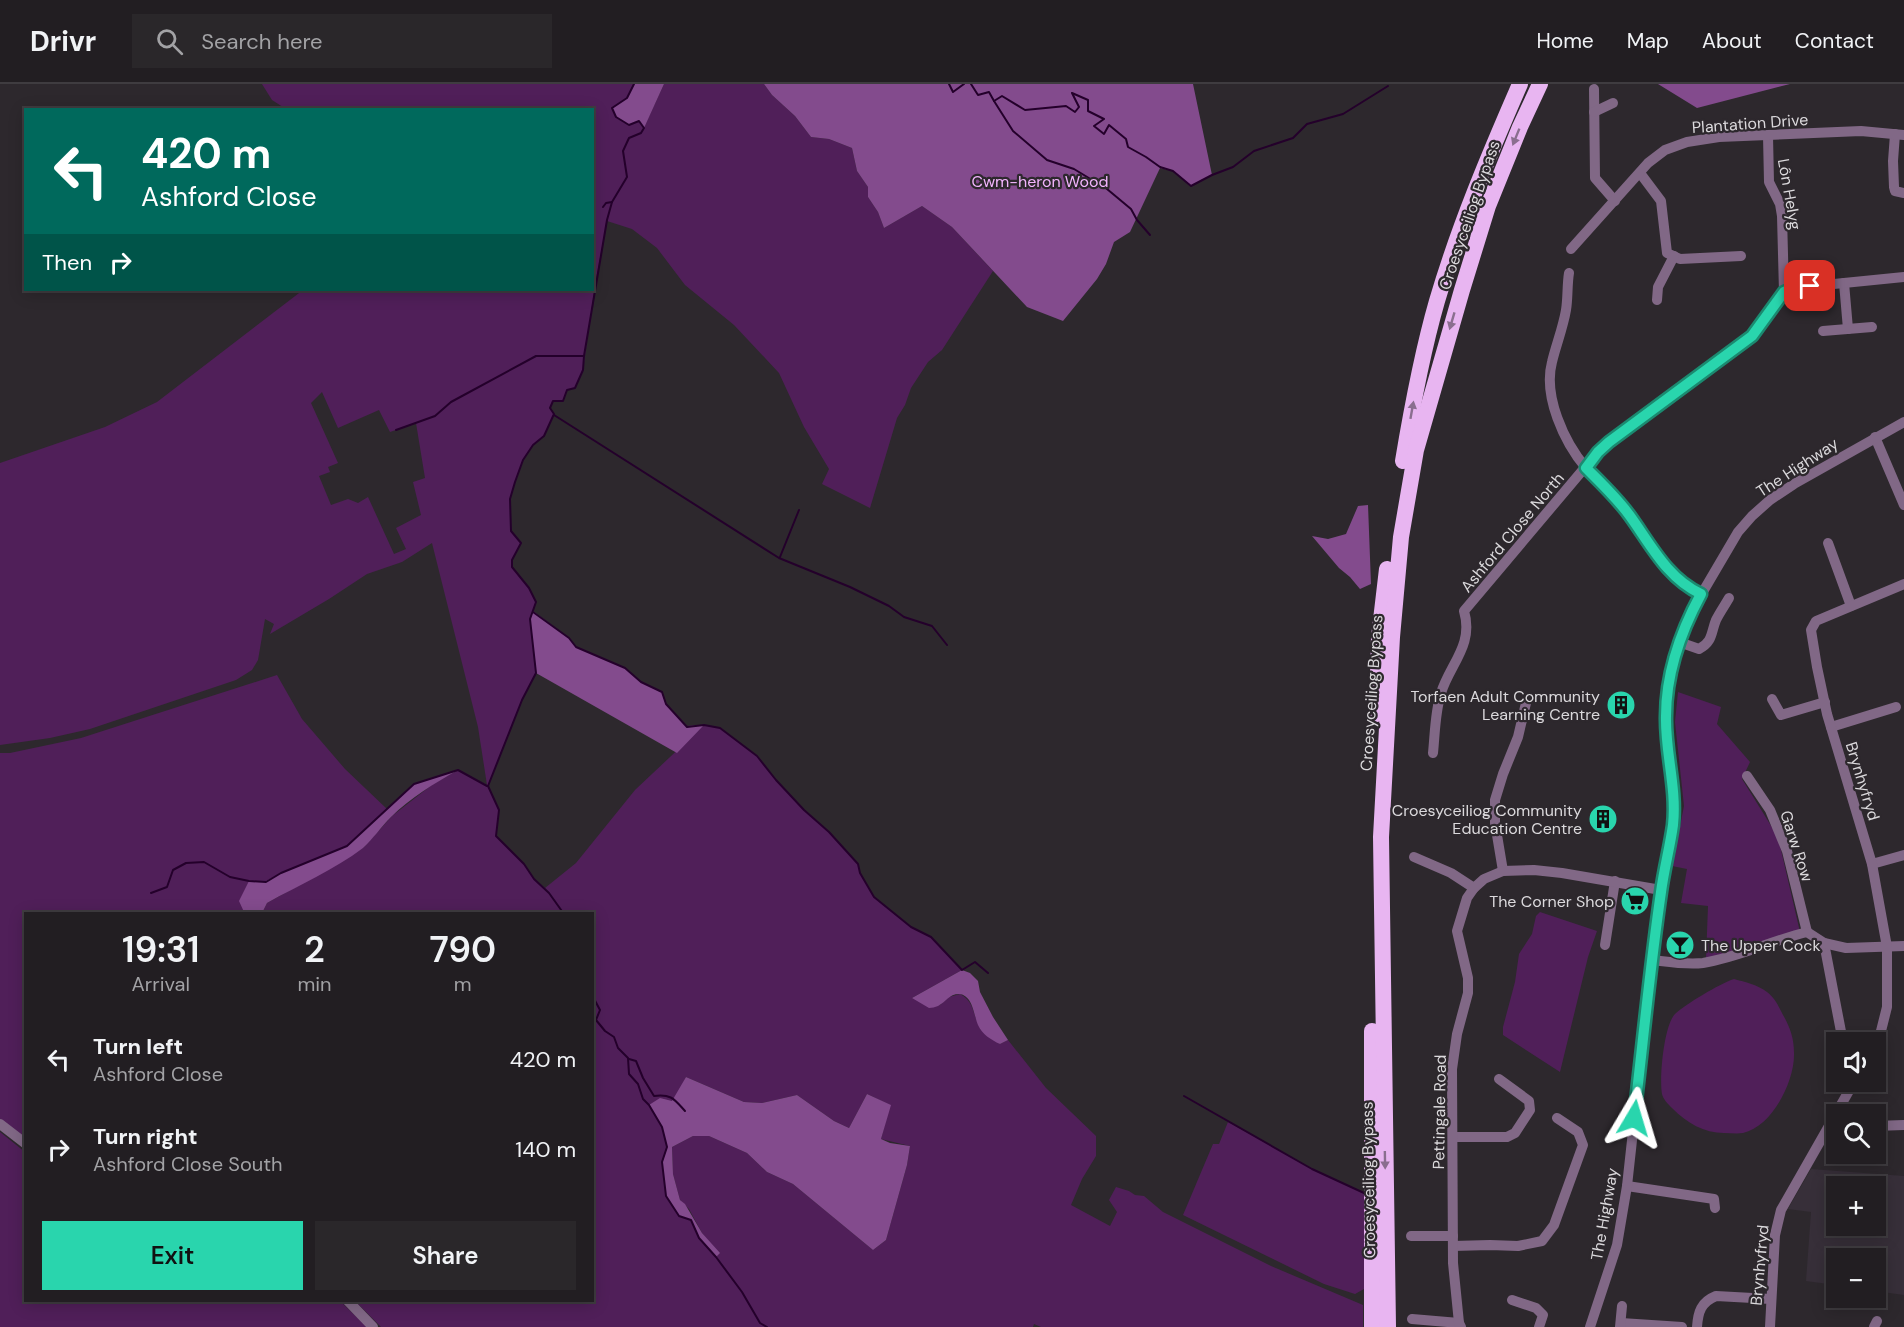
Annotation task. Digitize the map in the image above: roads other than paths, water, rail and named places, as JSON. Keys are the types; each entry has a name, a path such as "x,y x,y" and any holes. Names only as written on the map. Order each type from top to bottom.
{"highway":[{"name":"Croesyceiliog Bypass","path":"1372,1327 1373,834 1379,637 1391,532 1418,377 1437,301 1489,154 1520,84"},
{"name":"Croesyceiliog Bypass","path":"1388,1327 1381,837 1392,637 1401,537 1416,450 1461,290 1488,206 1540,84"}],"street":[{"path":"1594,89 1595,178 1615,201"},
{"path":"1594,112 1613,104"},
{"name":"Plantation Drive","path":"1571,249 1648,163 1665,150 1687,142 1719,137 1862,131 1900,134"},
{"path":"1900,134 1893,161 1894,187 1895,191 1904,194"},
{"name":"Lôn Helyg","path":"1768,136 1769,182 1780,204 1782,216 1784,292"},
{"path":"1640,173 1660,201 1667,253 1680,259 1741,256"},
{"path":"1658,300 1658,287 1674,256"},
{"path":"1569,273 1566,309 1551,365 1551,387 1556,416 1567,440 1586,468 1619,502 1671,574 1688,588 1701,594"},
{"path":"1784,292 1794,288 1904,277"},
{"path":"1844,283 1848,329"},
{"name":"Ashford Close North","path":"1434,753 1440,695 1448,675 1463,650 1466,634 1464,611 1598,452 1752,336 1784,292"},
{"path":"1822,331 1872,327"},
{"name":"The Highway","path":"1590,1327 1617,1245 1627,1186 1652,960 1673,822 1673,796 1665,717 1667,696 1679,642 1701,594 1738,532 1752,516 1770,500 1794,484 1904,422"},
{"path":"1875,437 1904,506"},
{"path":"1828,543 1851,606"},
{"name":"Brynhyfryd","path":"1881,1032 1887,1007 1887,947 1872,864 1831,727 1811,630 1816,621 1904,584"},
{"path":"1679,642 1699,649 1710,642 1716,621 1729,598"},
{"path":"1772,699 1781,715 1825,702"},
{"path":"1503,871 1494,823 1495,800 1518,737 1526,703"},
{"path":"1831,727 1896,707"},
{"name":"Garw Row","path":"1747,776 1770,810 1786,851 1807,932"},
{"path":"1872,864 1904,855"},
{"path":"1414,857 1451,873 1474,888 1484,879 1503,871 1534,870 1661,890"},
{"path":"1605,945 1615,881"},
{"name":"Pettingale Road","path":"1412,1319 1460,1325 1453,1241 1452,1069 1457,1034 1468,993 1468,978 1457,931 1467,898 1474,888"},
{"path":"1652,960 1703,963 1807,932 1824,943 1846,948 1904,946"},
{"path":"1824,943 1841,1032"},
{"path":"1453,1137 1507,1137 1515,1133 1530,1110 1530,1103 1505,1090 1499,1079"},
{"path":"1411,1236 1518,1246 1542,1240 1554,1225 1583,1145 1578,1132 1558,1123"},
{"path":"0,1124 24,1142"},
{"path":"1886,1126 1904,1125"},
{"name":"Brynhyfryd","path":"1770,1327 1775,1235 1780,1210 1826,1132"},
{"path":"1627,1186 1714,1199 1715,1208"},
{"path":"1697,1327 1698,1313 1708,1299 1716,1296 1771,1299"},
{"path":"1512,1300 1536,1308 1543,1315 1539,1327"},
{"path":"349,1302 374,1327"},
{"path":"1622,1306 1620,1325 1682,1327"}],"waterway":[{"path":"563,912 524,864 496,836 499,810 488,786 522,700 536,673 530,619 536,602 529,588 512,567 512,560 521,543 511,531 510,499 523,460 533,445 544,436 554,414 550,408 553,401 563,401 567,390 575,388 583,370 607,220 612,202 627,177 623,151 629,138 641,133 644,128 639,121 629,125 616,117 612,108 627,98 634,84"},
{"path":"949,84 953,92 964,84"},
{"path":"971,84 978,95 989,92 994,101 1002,96 1025,110 1066,106 1075,112 1079,107 1072,93 1088,100 1088,111 1104,119 1094,126 1104,134 1109,125 1126,139 1128,147 1160,167 1173,171 1191,186 1233,167 1254,151 1293,138 1307,124 1343,114 1388,86"},
{"path":"994,101 1013,131 1047,160 1074,169 1107,189 1131,209 1150,235"},
{"path":"603,207 606,203 612,202"},
{"path":"396,430 435,416 451,402 536,356 583,356"},
{"path":"554,415 779,558 850,587 889,606 904,617 932,626 947,645"},
{"path":"780,557 799,510"},
{"path":"533,612 569,638 576,647 625,668 641,682 662,692 666,704 687,727 704,725 720,728 757,756 804,810 829,832 858,864 860,873 874,897 911,927 931,937 962,970 975,962 988,973"},
{"path":"151,893 167,887 173,870 186,863 204,862 230,877 266,882 281,873 347,846 414,784 458,770 487,786"},
{"path":"594,999 600,1010 596,1020 605,1031 614,1037 618,1048 628,1058 629,1074 638,1084 643,1099 662,1127 667,1147 662,1162 666,1196 679,1216 691,1220 699,1238 742,1292 760,1323 767,1327"},
{"path":"629,1059 636,1061 654,1096 672,1098 685,1111"},
{"path":"1184,1096 1312,1169 1364,1193"}],"place":[{"name":"Torfaen Adult Community Learning Centre","path":"1621,705"},
{"name":"Croesyceiliog Community Education Centre","path":"1603,819"},
{"name":"The Corner Shop","path":"1635,901"},
{"name":"The Upper Cock","path":"1680,945"}],"park label":[{"name":"Cwm-heron Wood","path":"1040,181"}]}
